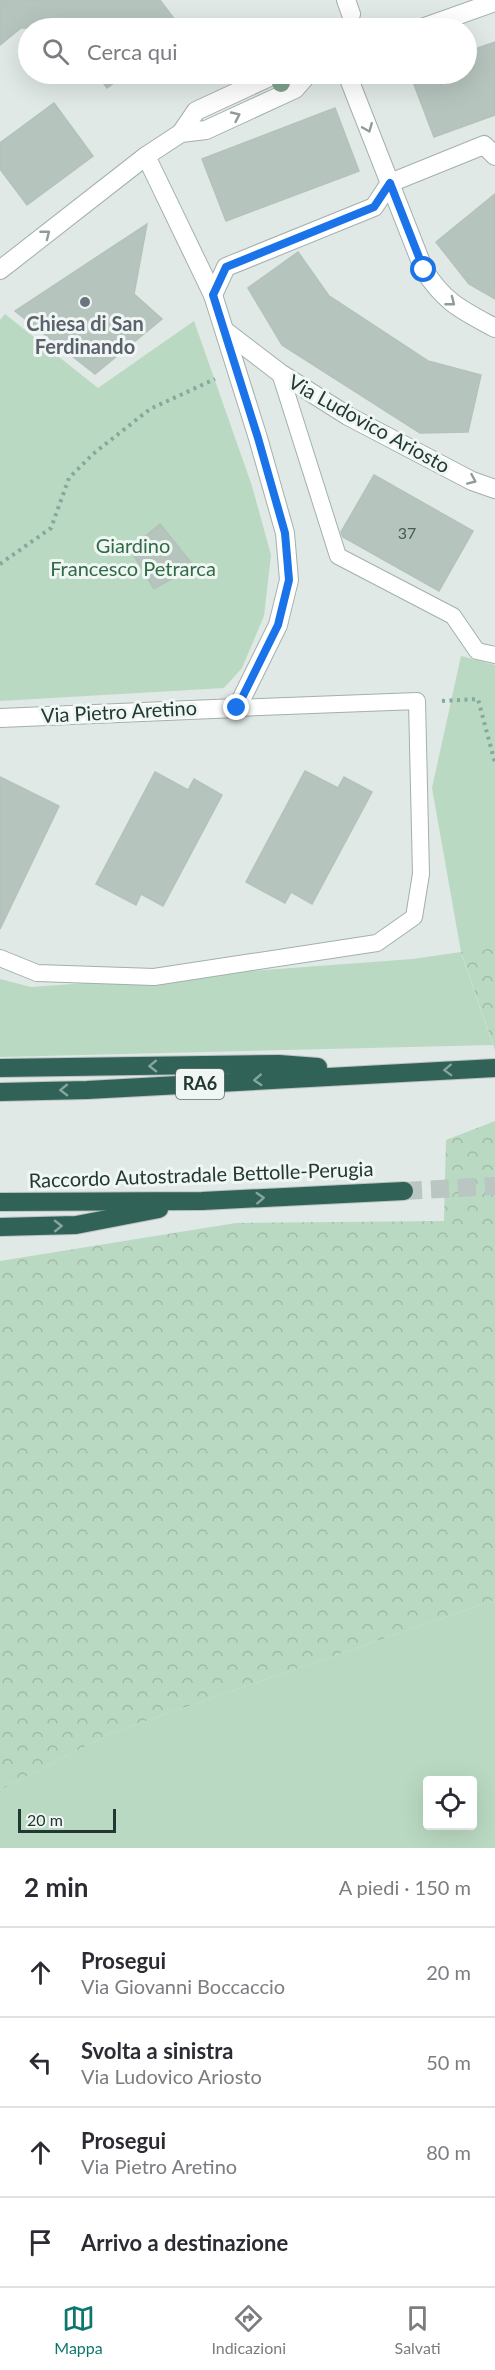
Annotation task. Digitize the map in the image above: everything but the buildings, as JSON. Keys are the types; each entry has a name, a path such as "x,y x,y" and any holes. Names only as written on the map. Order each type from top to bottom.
{"highway":[{"path":"0,1068 279,1065 400,1072"},
{"name":"RA6","path":"0,1092 87,1090 495,1068"},
{"name":"Raccordo Autostradale Bettolle-Perugia","path":"0,1202 202,1201 404,1191"},
{"path":"0,1227 76,1225 202,1201"}],"street":[{"path":"450,18 495,2"},
{"path":"0,270 146,156 181,133 196,111 254,84"},
{"path":"181,133 206,130 286,94 300,84"},
{"path":"351,84 424,270 435,287 450,303 495,328"},
{"path":"213,295 226,267 374,207 390,183 491,147"},
{"path":"146,156 213,295 285,533 289,580 278,625 237,708"},
{"name":"Via Ludovico Ariosto","path":"225,331 280,373 348,416 472,481 495,489"},
{"name":"Via Pietro Aretino","path":"0,718 237,708"}],"lane":[{"path":"280,373 338,556 453,616 477,651 495,655"},
{"path":"0,958 37,974 154,977 377,944 414,917 421,874 417,701 237,708"}],"path":[{"path":"0,564 51,528 69,478 93,454 150,409 237,370"},
{"path":"417,701 478,699 495,763"}],"green space":[{"name":"Giardino Francesco Petrarca","path":"5,314 98,388 194,321 252,486 271,555 264,616 242,668 224,688 0,701 0,320"},
{"path":"461,656 495,665 495,948 461,953 493,1045 0,1057 0,979 31,987 413,959 461,952 432,788"},
{"path":"495,948 495,1050 461,952"},
{"path":"495,1121 495,1600 111,1733 0,1790 0,1261 236,1223 444,1221 446,1140"},
{"path":"495,1600 495,1848 0,1848 0,1790 111,1733"}],"tunnel":[{"path":"404,1191 495,1186"}],"place":[{"name":"Chiesa di San Ferdinando","path":"85,302"}],"route":[{"path":"237,708 278,625 289,580 285,533 213,295 226,267 374,207 390,183 424,270"}]}
